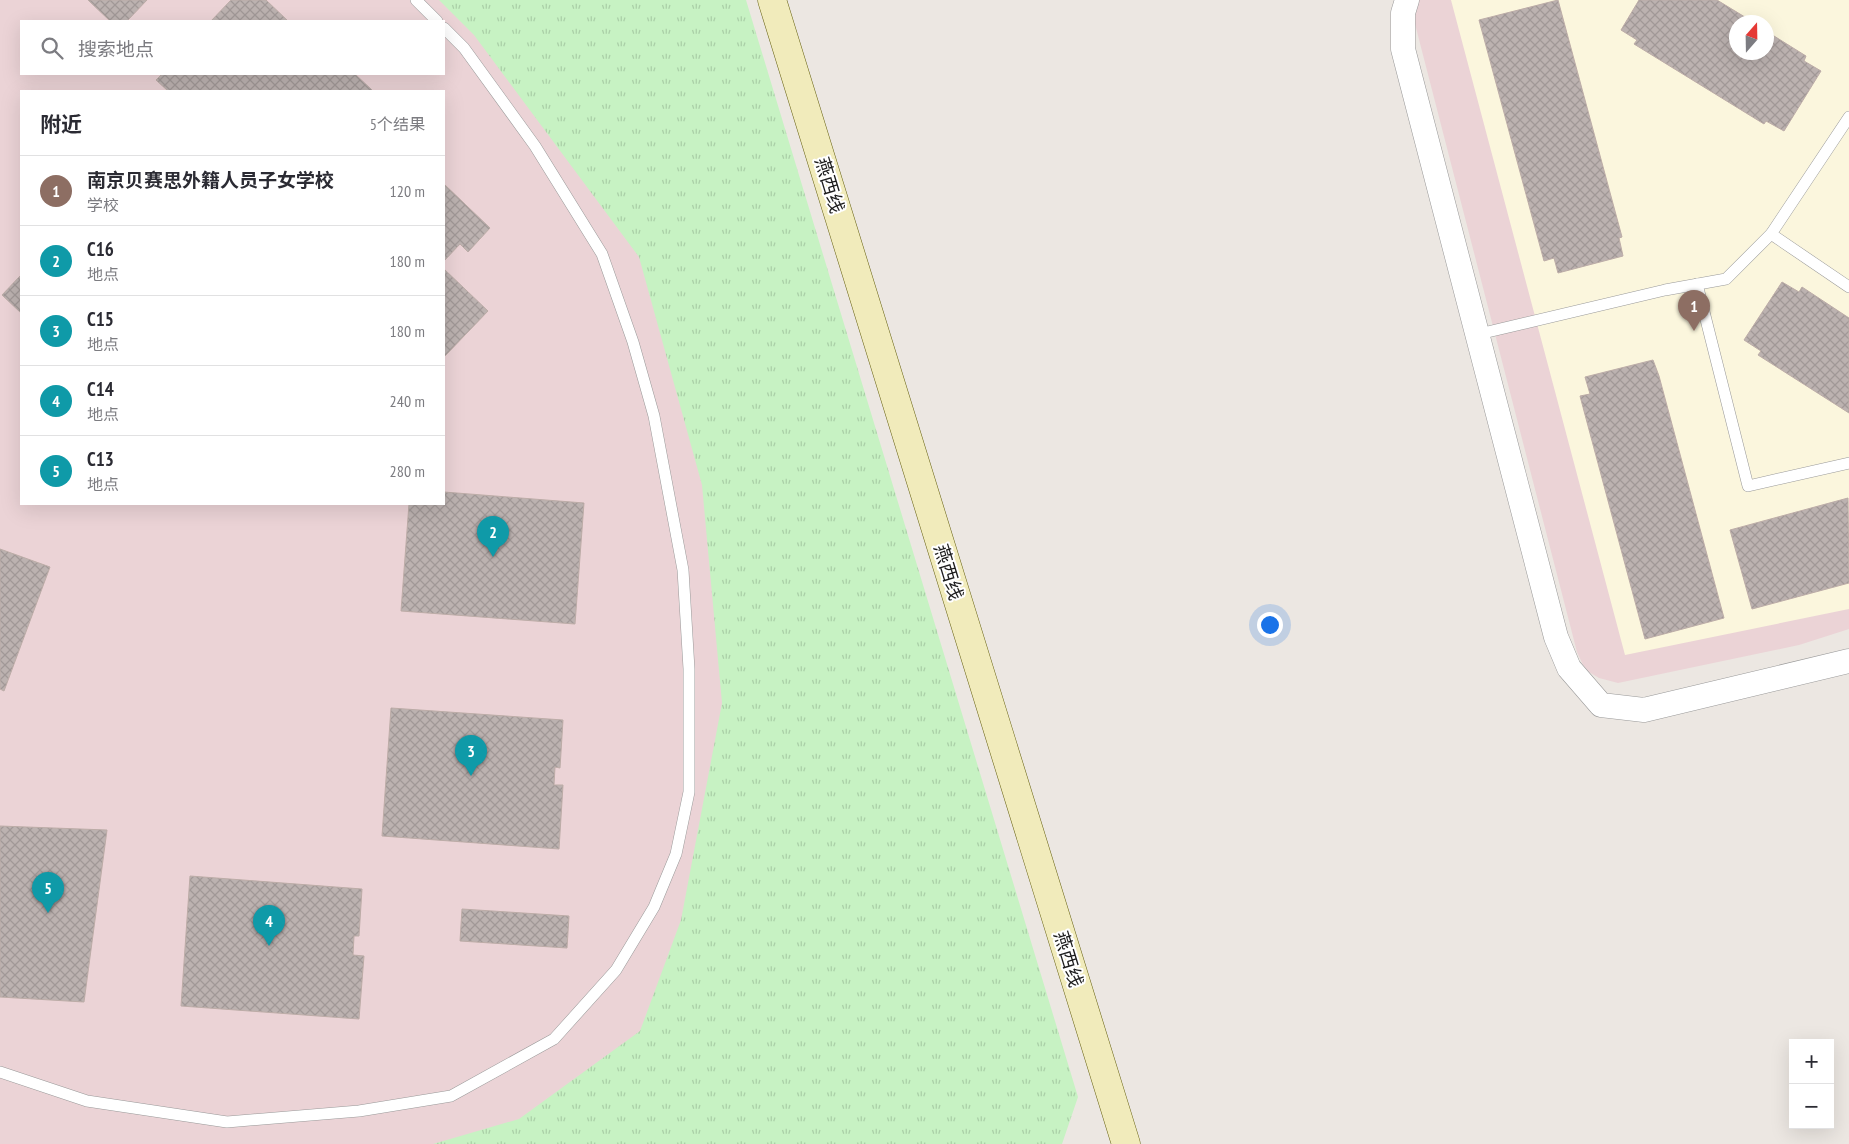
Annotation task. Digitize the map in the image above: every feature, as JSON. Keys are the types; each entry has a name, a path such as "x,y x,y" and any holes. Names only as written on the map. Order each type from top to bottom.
{"main road":[{"name":"燕西线","path":"772,0 1126,1144"}],"street":[{"path":"1407,0 1403,13 1403,49 1556,637 1569,668 1601,705 1644,710 1849,661"}],"lane":[{"path":"416,0 436,20"},
{"path":"0,1072 87,1101 227,1122 359,1111 451,1096 554,1039 616,970 654,907 676,854 689,792 689,670 683,570 654,416 633,342 602,254 535,146 464,48 445,29"},
{"path":"1478,334 1726,279 1771,234 1849,117"},
{"path":"1771,234 1849,287"},
{"path":"1697,284 1748,486 1849,463"}],"shaded area":[{"path":"0,0 727,0 1059,1144 0,1144"},
{"path":"1416,0 1849,0 1849,629 1799,645 1618,683 1599,678 1589,672 1583,665 1577,652 1415,24"},
{"path":"1451,0 1849,0 1849,609 1625,655"}],"green space":[{"path":"439,0 746,0 1078,1097 1062,1144 433,1144 519,1119 640,1031 681,920 722,703 702,485 639,257 474,35"}],"building":[{"path":"88,0 147,0 128,20 109,20"},
{"path":"231,0 266,0 287,20 212,20"},
{"path":"1558,0 1622,237 1619,238 1623,256 1558,273 1554,258 1544,261 1479,20"},
{"path":"1639,0 1717,0 1742,15 1729,15 1729,60 1774,60 1774,36 1806,56 1804,61 1821,71 1784,131 1766,121 1764,124 1634,44 1637,40 1621,30"},
{"path":"161,75 356,75 372,90 167,90 156,80"},
{"path":"445,185 490,228 468,252 460,244 445,260"},
{"path":"445,270 488,311 445,356"},
{"path":"20,276 20,312 2,295"},
{"path":"1782,282 1799,292 1802,287 1849,318 1849,413 1758,355 1761,351 1744,340"},
{"path":"1653,360 1659,376 1724,618 1645,639 1580,396 1590,394 1585,377"},
{"path":"445,492 584,503 575,624 401,611 409,505 445,505"},
{"path":"1848,498 1849,583 1752,609 1730,530"},
{"path":"0,549 50,567 4,691 0,689"},
{"path":"391,708 563,720 560,768 555,767 554,785 563,785 559,849 382,836"},
{"path":"0,826 107,830 84,1002 0,997"},
{"path":"190,876 362,889 359,936 354,936 353,955 364,956 359,1019 181,1006"},
{"path":"462,909 569,916 567,948 460,941"}],"place":[{"name":"南京贝赛思外籍人员子女学校","path":"1694,331"},
{"name":"C16","path":"493,557"},
{"name":"C15","path":"471,776"},
{"name":"C13","path":"48,913"},
{"name":"C14","path":"269,946"}]}
